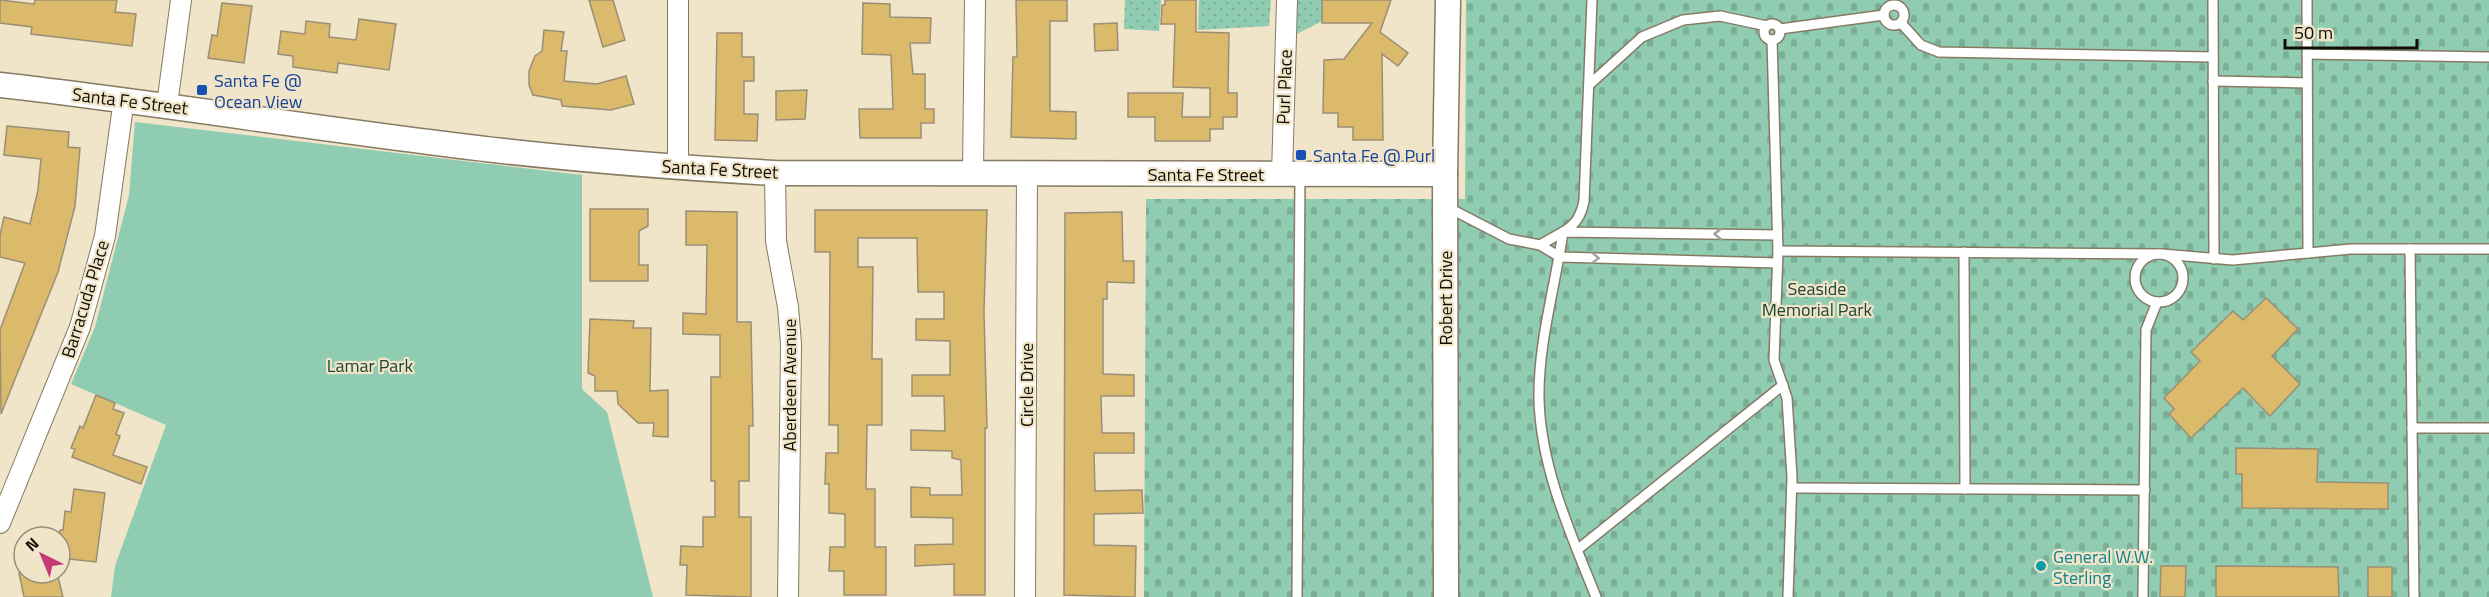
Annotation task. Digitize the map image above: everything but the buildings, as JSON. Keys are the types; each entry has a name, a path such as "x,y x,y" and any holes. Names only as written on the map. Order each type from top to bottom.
{"street":[{"path":"167,105 181,0"},
{"path":"678,0 678,168"},
{"path":"972,172 975,0"},
{"name":"Purl Place","path":"1287,0 1291,175"},
{"name":"Robert Drive","path":"1446,597 1445,174 1448,0"},
{"name":"Santa Fe Street","path":"0,85 124,99 503,151 678,168 775,173 1445,174"},
{"name":"Barracuda Place","path":"0,523 80,327 105,236 124,99"},
{"name":"Aberdeen Avenue","path":"775,173 776,241 788,307 791,344 788,597"},
{"name":"Circle Drive","path":"1025,597 1027,173"}],"lane":[{"path":"1540,244 1575,225 1581,215 1584,201 1592,0"},
{"path":"2213,0 2214,259"},
{"path":"2307,0 2308,253"},
{"path":"1884,15 1887,8 1898,3 1904,16 1901,23"},
{"path":"1589,85 1642,37 1683,20 1720,16 1767,26 1773,24 1780,29 1884,15"},
{"path":"1884,15 1890,25 1901,23"},
{"path":"1901,23 1921,45 1939,52 2213,57"},
{"path":"1767,26 1765,35 1772,40"},
{"path":"1772,40 1778,38 1780,29"},
{"path":"1772,40 1778,250 1774,360 1787,398 1792,488 1788,597"},
{"path":"2307,54 2489,57"},
{"path":"2213,81 2307,83"},
{"path":"1291,175 1297,597"},
{"path":"1445,206 1509,239 1540,244 1560,257 1777,263"},
{"path":"1563,232 1777,235"},
{"path":"1563,232 1541,359 1539,400 1547,459 1577,550 1596,597"},
{"path":"1778,250 2162,254 2233,260 2350,249 2489,249"},
{"path":"2410,249 2414,597"},
{"path":"1964,252 1965,489"},
{"path":"2162,254 2178,263 2183,280 2175,296 2166,301 2157,302 2141,293 2136,276 2144,260 2153,255 2162,254"},
{"path":"2143,597 2146,330 2157,302"},
{"path":"1577,550 1783,385"},
{"path":"2412,428 2489,428"},
{"path":"1792,488 2145,490"}],"green space":[{"path":"1125,0 1161,0 1159,31 1124,29"},
{"path":"1199,0 1271,0 1269,26 1198,30"},
{"path":"1295,0 1324,0 1322,21 1295,35"},
{"name":"Seaside Memorial Park","path":"1466,0 2489,0 2489,597 1144,597 1146,199 1465,199"},
{"name":"Lamar Park","path":"135,122 582,175 582,389 607,412 653,597 111,597 115,566 166,425 71,384 95,327 129,195"}],"place":[{"name":"Santa Fe @ Ocean View","path":"202,90"},
{"name":"Santa Fe @ Purl","path":"1301,155"},
{"name":"General W.W. Sterling","path":"2041,566"}]}
